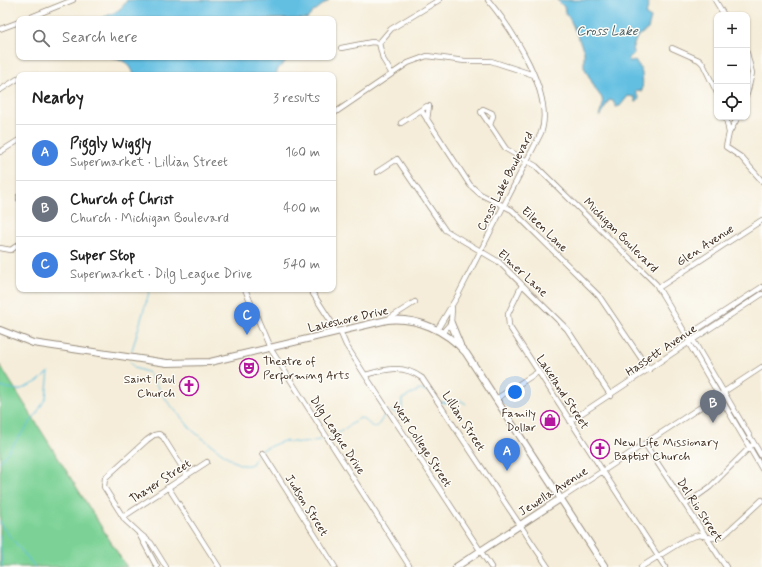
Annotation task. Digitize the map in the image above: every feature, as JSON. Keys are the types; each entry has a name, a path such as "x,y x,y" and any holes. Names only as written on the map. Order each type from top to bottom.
{"main road":[{"name":"Lakeshore Drive","path":"0,330 38,344 176,364 210,362 387,320 404,320 422,323 440,331 460,347 496,399 605,567"},
{"path":"451,321 460,347"},
{"name":"Jewella Avenue","path":"456,567 560,499"}],"street":[{"path":"33,16 73,0"},
{"path":"392,74 382,59 379,43 384,35 439,0"},
{"name":"Cross Lake Boulevard","path":"440,331 443,318 452,306 541,133 545,117 534,75 521,49 488,0"},
{"path":"715,0 722,12"},
{"path":"0,29 16,23"},
{"path":"341,48 372,42 379,43"},
{"path":"672,48 699,60 703,64 714,87"},
{"path":"336,112 416,59 433,56 464,61 491,61 534,75"},
{"path":"750,65 752,73 750,81"},
{"path":"0,90 16,80"},
{"path":"401,123 428,106 427,120"},
{"name":"Eileen Lane","path":"421,110 470,185 477,192 512,210 599,296 649,370"},
{"path":"727,120 729,133"},
{"path":"736,120 729,133 726,147 741,157 762,182"},
{"name":"Michigan Boulevard","path":"490,125 508,151 536,166 658,288 687,336 688,344 762,469"},
{"path":"0,152 16,142"},
{"name":"Elmer Lane","path":"377,172 396,159 442,227 454,237 499,262 567,329 611,396"},
{"name":"Glen Avenue","path":"658,288 762,220"},
{"path":"0,248 7,250 16,247"},
{"name":"Lakeland Street","path":"522,285 509,311 508,324 665,567"},
{"name":"Hassett Avenue","path":"687,336 762,287"},
{"name":"Dilg League Drive","path":"246,292 270,348 410,567"},
{"name":"West College Street","path":"312,292 491,567"},
{"path":"752,294 755,299"},
{"name":"Hassett Avenue","path":"570,422 762,294"},
{"path":"387,320 415,302"},
{"name":"Cross Lake Boulevard","path":"451,321 452,306"},
{"path":"403,309 404,320"},
{"path":"443,318 443,322 451,321"},
{"path":"440,331 451,321"},
{"name":"Michigan Boulevard","path":"687,336 693,340 762,457"},
{"name":"Jewella Avenue","path":"560,499 762,367"},
{"name":"Lillian Street","path":"365,375 398,368 411,371 422,378 548,567"},
{"path":"496,399 538,372"},
{"path":"166,567 151,542 123,517 104,487 105,478 154,435 159,434 163,437 187,475"},
{"name":"Del Rio Street","path":"645,444 726,567"},
{"path":"685,505 710,487 754,444"},
{"name":"Judson Street","path":"263,453 335,567"},
{"name":"Thayer Street","path":"123,517 207,462"},
{"path":"168,487 219,567"},
{"path":"641,567 686,539 700,535 717,538 727,533 762,500"},
{"path":"138,532 157,567"}],"green space":[{"path":"0,365 124,563 127,567 0,567"}],"water":[{"path":"127,0 329,0 310,16 107,16 118,10"},
{"name":"Cross Lake","path":"557,0 645,0 649,3 646,15 651,18 648,29 637,37 632,49 634,54 628,58 629,61 635,61 638,64 642,75 642,91 637,90 635,92 639,98 637,102 635,102 635,97 628,96 620,106 616,107 613,101 609,100 599,116 603,105 602,98 584,67 584,51 569,17 566,15 564,7"},
{"path":"120,60 287,60 277,72 133,72 131,67"}],"waterway":[{"path":"132,350 149,292"},
{"path":"130,362 134,368 147,372 150,375 167,401 193,431 233,461 238,463 244,465 252,464 259,451 284,441 303,443 325,439"},
{"path":"0,462 35,416 46,398 49,372"},
{"path":"0,387 19,390 37,382 48,373"},
{"path":"391,411 399,414 402,411 402,399 419,390 428,391"},
{"path":"441,402 448,403 460,400 466,404"},
{"path":"330,437 360,418 372,426 377,427 387,411"},
{"path":"0,521 3,528 35,567"},
{"path":"0,535 2,567"}],"place":[{"name":"Super Stop","path":"247,335"},
{"name":"Theatre of Performing Arts","path":"249,368"},
{"name":"Saint Paul Church","path":"189,386"},
{"name":"Family Dollar","path":"550,420"},
{"name":"Church of Christ","path":"713,423"},
{"name":"New Life Missionary Baptist Church","path":"600,449"},
{"name":"Piggly Wiggly","path":"507,471"}]}
